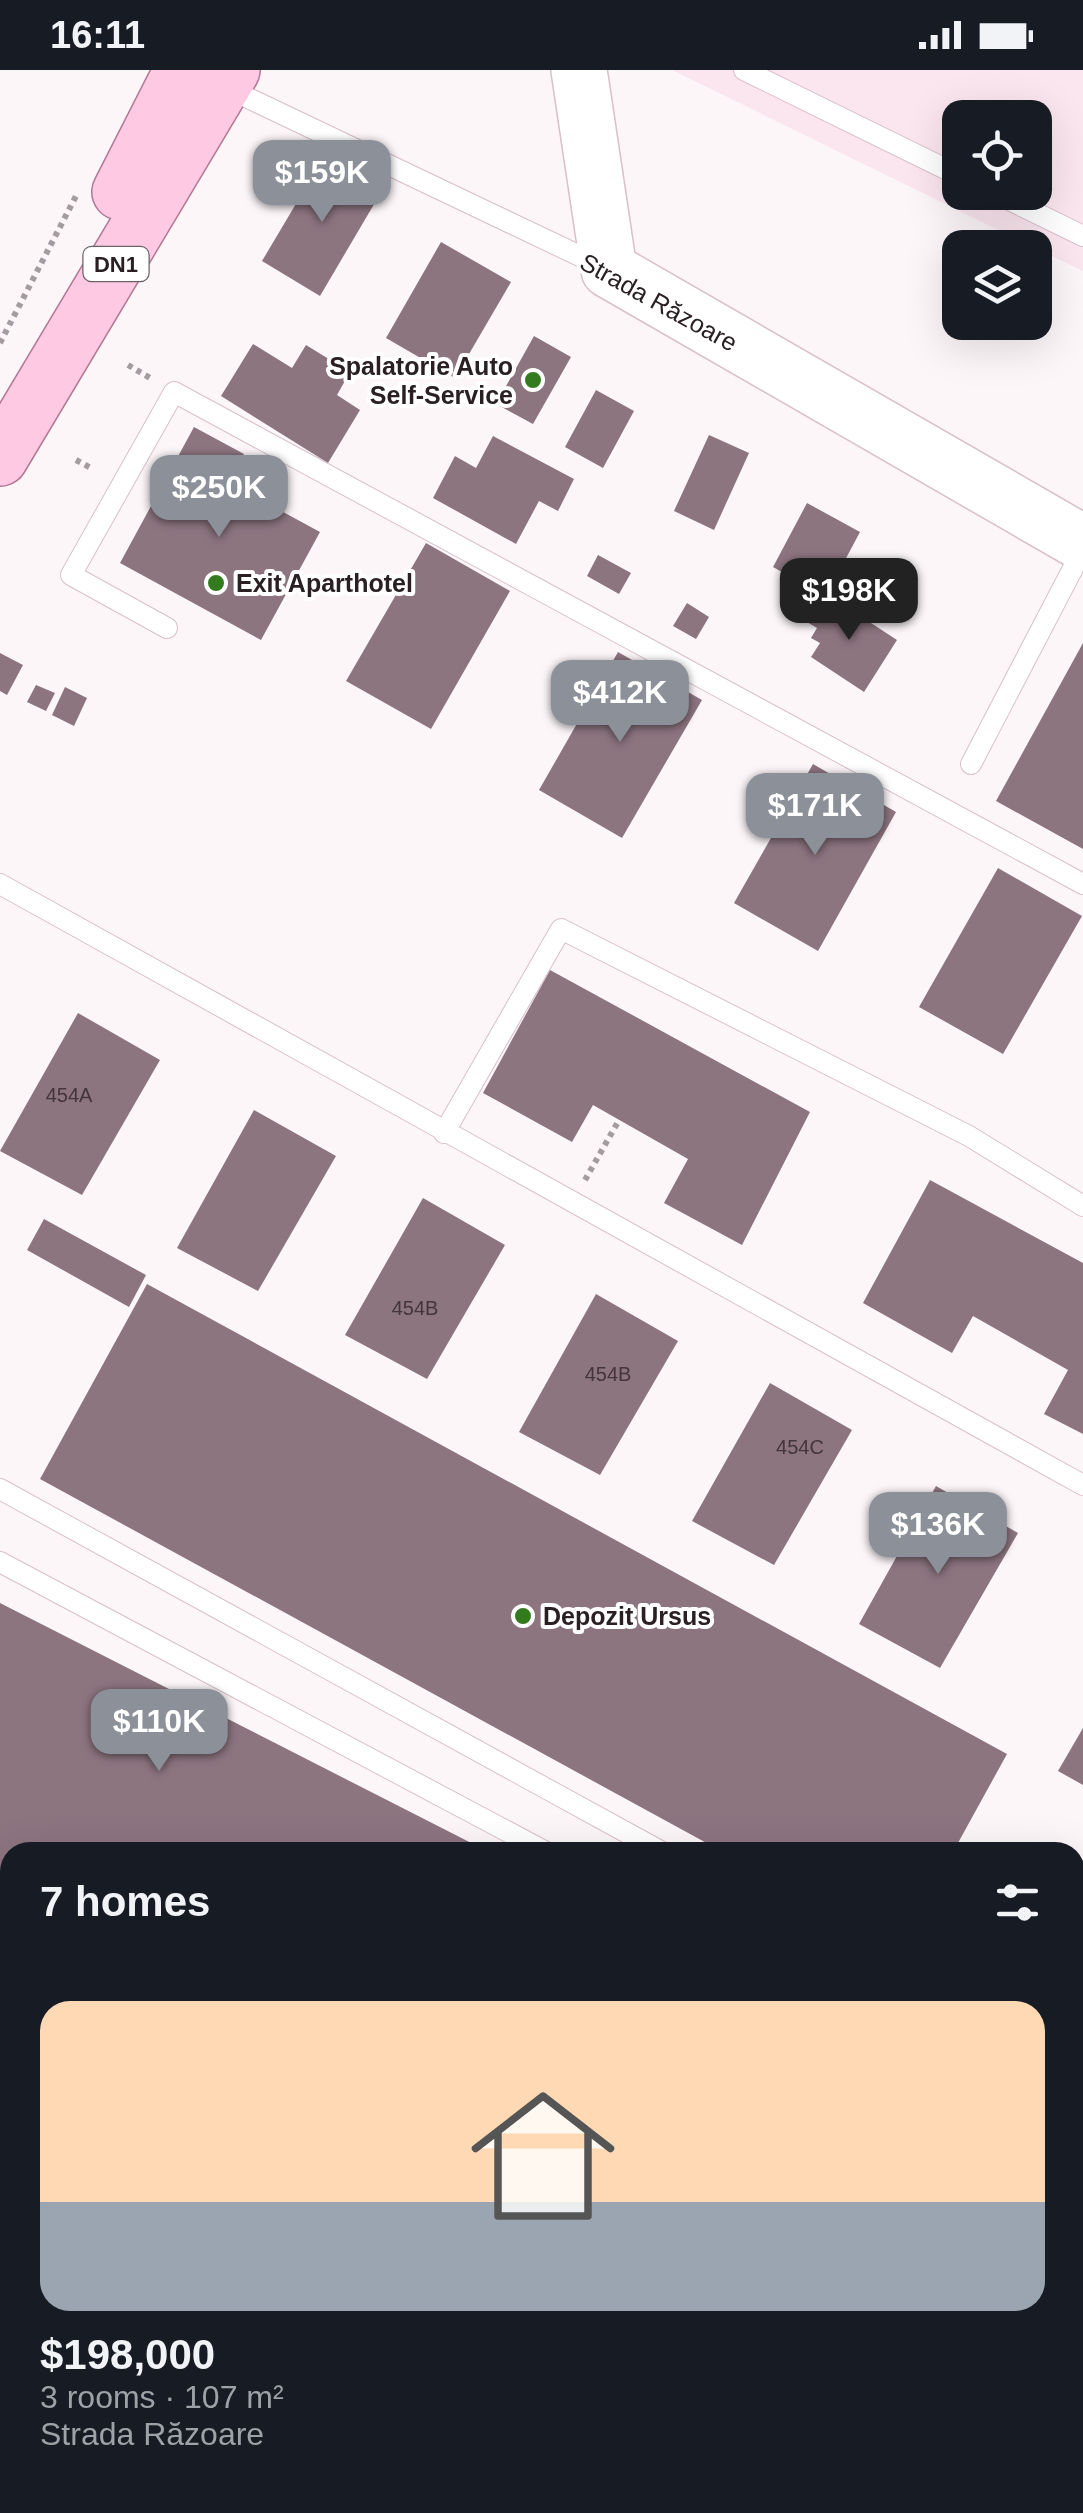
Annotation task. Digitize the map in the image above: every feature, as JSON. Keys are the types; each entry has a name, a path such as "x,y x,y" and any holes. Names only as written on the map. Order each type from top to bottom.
{"main road":[{"name":"DN1","path":"0,454 212,75"}],"street":[{"path":"579,70 609,270"},
{"name":"Strada Răzoare","path":"609,270 1083,546"}],"lane":[{"path":"744,70 942,167"},
{"name":"Strada Răzoare","path":"212,75 609,270"},
{"path":"1030,210 1083,236"},
{"path":"167,628 71,575 174,392 1083,884"},
{"path":"972,764 1083,546"},
{"path":"0,884 1083,1485"},
{"path":"444,1133 561,929 970,1136 1083,1206"},
{"path":"0,1488 644,1842"},
{"path":"0,1562 527,1842"}],"path":[{"path":"0,344 82,184"},
{"path":"76,460 91,468"},
{"path":"572,1203 619,1120"}],"shaded area":[{"path":"672,70 1083,70 1083,271 1052,256 1052,230 999,230 958,210 1052,210 1052,100 942,100 942,202"}],"building":[{"path":"325,155 383,189 320,296 262,261"},
{"path":"441,242 511,282 455,378 386,338"},
{"name":"Spalatorie Auto Self-Service","path":"534,336 571,357 533,424 496,404"},
{"path":"253,344 292,368 306,345 350,372 337,395 360,410 328,463 221,396"},
{"path":"596,390 634,411 603,468 565,447"},
{"path":"194,427 244,454 228,482 320,532 261,640 120,563"},
{"path":"709,435 749,453 714,530 674,511"},
{"path":"493,436 574,479 558,511 539,501 516,544 433,498 455,456 476,468"},
{"path":"807,503 860,532 836,577 815,566 805,585 773,567"},
{"path":"426,543 510,591 431,729 346,681"},
{"path":"598,555 631,573 619,594 587,576"},
{"path":"825,593 897,640 864,692 811,657 820,643 811,638 817,628 807,622"},
{"path":"687,603 709,617 696,639 673,626"},
{"path":"1083,643 1083,849 996,801"},
{"path":"618,652 702,700 622,838 539,790"},
{"path":"0,653 23,665 7,695 0,691"},
{"path":"36,685 55,693 46,711 27,702"},
{"path":"65,687 87,698 74,726 52,715"},
{"path":"813,764 896,812 818,951 734,903"},
{"path":"998,868 1082,916 1003,1054 919,1007"},
{"path":"550,970 810,1112 742,1245 664,1203 688,1159 593,1105 572,1142 483,1093"},
{"path":"78,1013 160,1060 82,1195 0,1151"},
{"path":"254,1110 336,1156 258,1291 177,1248"},
{"path":"930,1180 1083,1263 1083,1434 1044,1414 1068,1370 973,1316 952,1353 863,1303"},
{"path":"423,1198 505,1245 427,1379 345,1335"},
{"path":"44,1219 146,1275 129,1307 27,1250"},
{"name":"Depozit Ursus","path":"147,1284 1007,1754 959,1842 705,1842 40,1479"},
{"path":"596,1294 678,1341 600,1475 519,1432"},
{"path":"770,1383 852,1430 774,1565 692,1521"},
{"path":"936,1486 1018,1533 940,1668 859,1624"},
{"path":"0,1603 469,1842 0,1842"},
{"path":"1083,1728 1083,1785 1058,1771"}],"place":[{"name":"Spalatorie Auto Self-Service","path":"533,380"},
{"name":"Exit Aparthotel","path":"216,583"},
{"name":"Depozit Ursus","path":"523,1616"}]}
